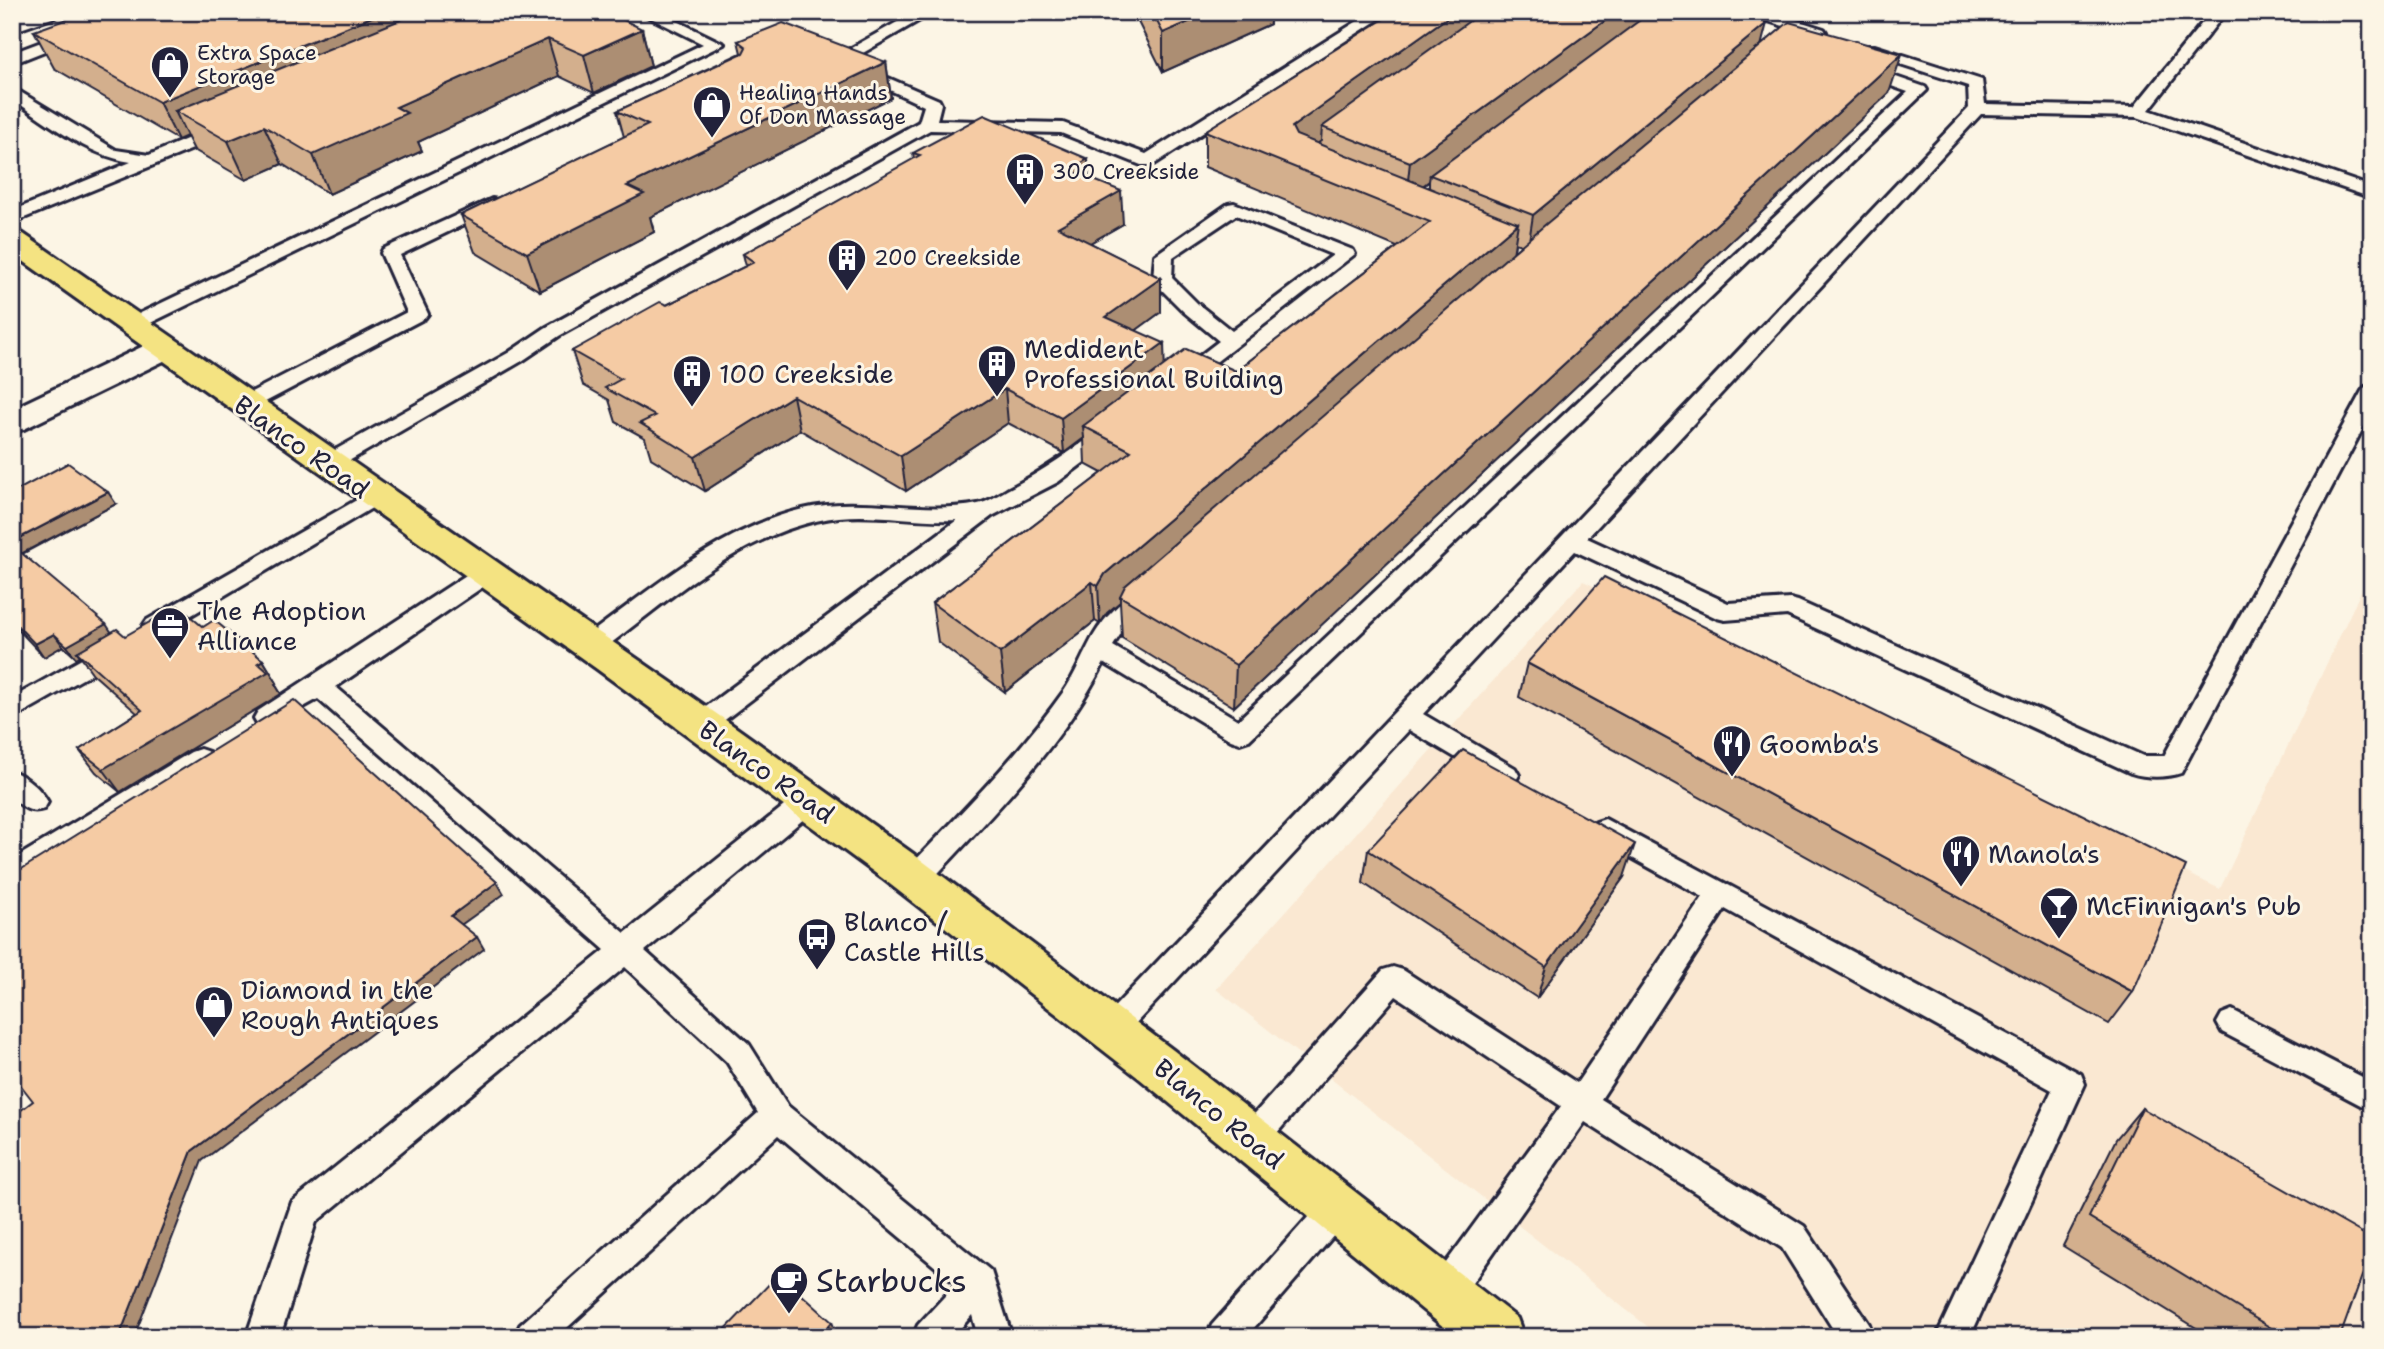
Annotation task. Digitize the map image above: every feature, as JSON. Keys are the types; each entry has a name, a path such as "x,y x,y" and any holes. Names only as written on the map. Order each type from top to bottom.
{"main road":[{"name":"Blanco Road","path":"12,239 163,349 808,800 1192,1091 1498,1337"}],"street":[{"path":"12,25 47,12"},
{"path":"12,422 163,349"}],"lane":[{"path":"12,60 136,12"},
{"path":"131,325 716,44 646,12"},
{"path":"927,12 836,61 933,104 927,124"},
{"path":"327,464 515,357 552,332 927,124 1063,128 1147,160 1383,12"},
{"path":"1754,12 1832,37"},
{"path":"2139,111 2219,12"},
{"path":"1111,1030 1977,109 1976,83 1858,46"},
{"path":"1098,649 1240,733 1919,90 1847,66"},
{"path":"12,92 93,145 112,154 151,160"},
{"path":"1977,109 2139,111 2372,193"},
{"path":"12,218 235,125"},
{"path":"243,405 418,314 390,253 512,195"},
{"path":"1168,389 1232,341 1305,286 1346,254 1234,208 1164,255 1161,279 1191,308 1232,341"},
{"path":"1572,540 1725,612 1790,607 2140,766 2172,766 2372,391"},
{"path":"701,725 814,636 984,511 1051,478 1125,421"},
{"path":"12,710 374,497"},
{"path":"589,646 706,564 749,539 796,519 838,510 913,513 984,511"},
{"path":"248,729 319,686 485,574"},
{"path":"914,880 1007,782 1075,695 1098,649 1117,621 1158,585"},
{"path":"319,686 625,950 738,1053 777,1116 979,1282 995,1337"},
{"path":"1406,716 1525,786"},
{"path":"12,874 225,744"},
{"path":"12,781 35,802"},
{"path":"263,1337 303,1213 808,800"},
{"path":"1587,820 2070,1084 1953,1337"},
{"path":"1444,1294 1581,1103 1721,893"},
{"path":"1251,1140 1393,979 1581,1103 1793,1237 1858,1337"},
{"path":"2232,1023 2372,1097"},
{"path":"532,1337 563,1322 777,1116"},
{"path":"1224,1337 1337,1208"},
{"path":"930,1337 979,1282"}],"shaded area":[{"path":"2372,568 2372,1337 1661,1337 1216,989 1583,581 2220,889"}],"building":[{"path":"87,12 384,12 159,102 34,31"},
{"path":"420,12 608,12 642,29 584,55 548,39 396,107 407,113 313,155 264,126 228,141 175,111"},
{"path":"1152,12 1212,12 1163,33"},
{"path":"1395,12 1455,12 1292,127 1296,135 1518,223 1105,574 1098,586 1092,582 1000,653 932,603 1131,451 1083,426 1186,349 1236,371 1430,222 1205,131"},
{"path":"1482,12 1617,12 1410,162 1322,127"},
{"path":"1651,12 1733,12 1767,23 1533,215 1430,175"},
{"path":"1789,22 1902,54 1236,665 1120,596 1125,586 1546,224"},
{"path":"783,23 886,62 627,186 644,194 527,253 461,215 648,125 617,111 743,53 746,47 738,41"},
{"path":"984,115 1088,159 1069,170 1121,191 1058,227 1161,278 1106,317 1164,343 1061,418 1005,389 901,456 793,396 695,457 640,423 655,416 605,388 621,379 572,351 660,302 667,305 754,262 743,254 920,155 913,153"},
{"path":"68,463 108,492 12,542 12,493"},
{"path":"12,545 106,624 67,646 54,634 35,644 12,620"},
{"path":"1604,577 2186,866 2133,992 1527,663"},
{"path":"178,606 203,627 214,620 263,660 258,663 268,672 103,769 79,750 142,710 77,652 117,629 125,636"},
{"path":"294,700 497,882 451,916 477,937 192,1151 119,1337 12,1337 12,1117 33,1101 12,1074 12,875"},
{"path":"1463,750 1635,844 1546,967 1368,850"},
{"path":"2142,1108 2372,1239 2372,1248 2340,1337 2286,1337 2089,1217"},
{"path":"779,1274 832,1322 819,1337 718,1337"}],"place":[{"name":"Extra Space Storage","path":"170,99"},
{"name":"Healing Hands Of Don Massage","path":"712,139"},
{"name":"300 Creekside","path":"1025,206"},
{"name":"200 Creekside","path":"847,292"},
{"name":"Medident Professional Building","path":"997,398"},
{"name":"100 Creekside","path":"692,408"},
{"name":"The Adoption Alliance","path":"170,660"},
{"name":"Goomba's","path":"1732,778"},
{"name":"Manola's","path":"1961,888"},
{"name":"McFinnigan's Pub","path":"2059,940"},
{"name":"Blanco / Castle Hills","path":"817,971"},
{"name":"Diamond in the Rough Antiques","path":"214,1039"},
{"name":"Starbucks","path":"789,1315"}]}
